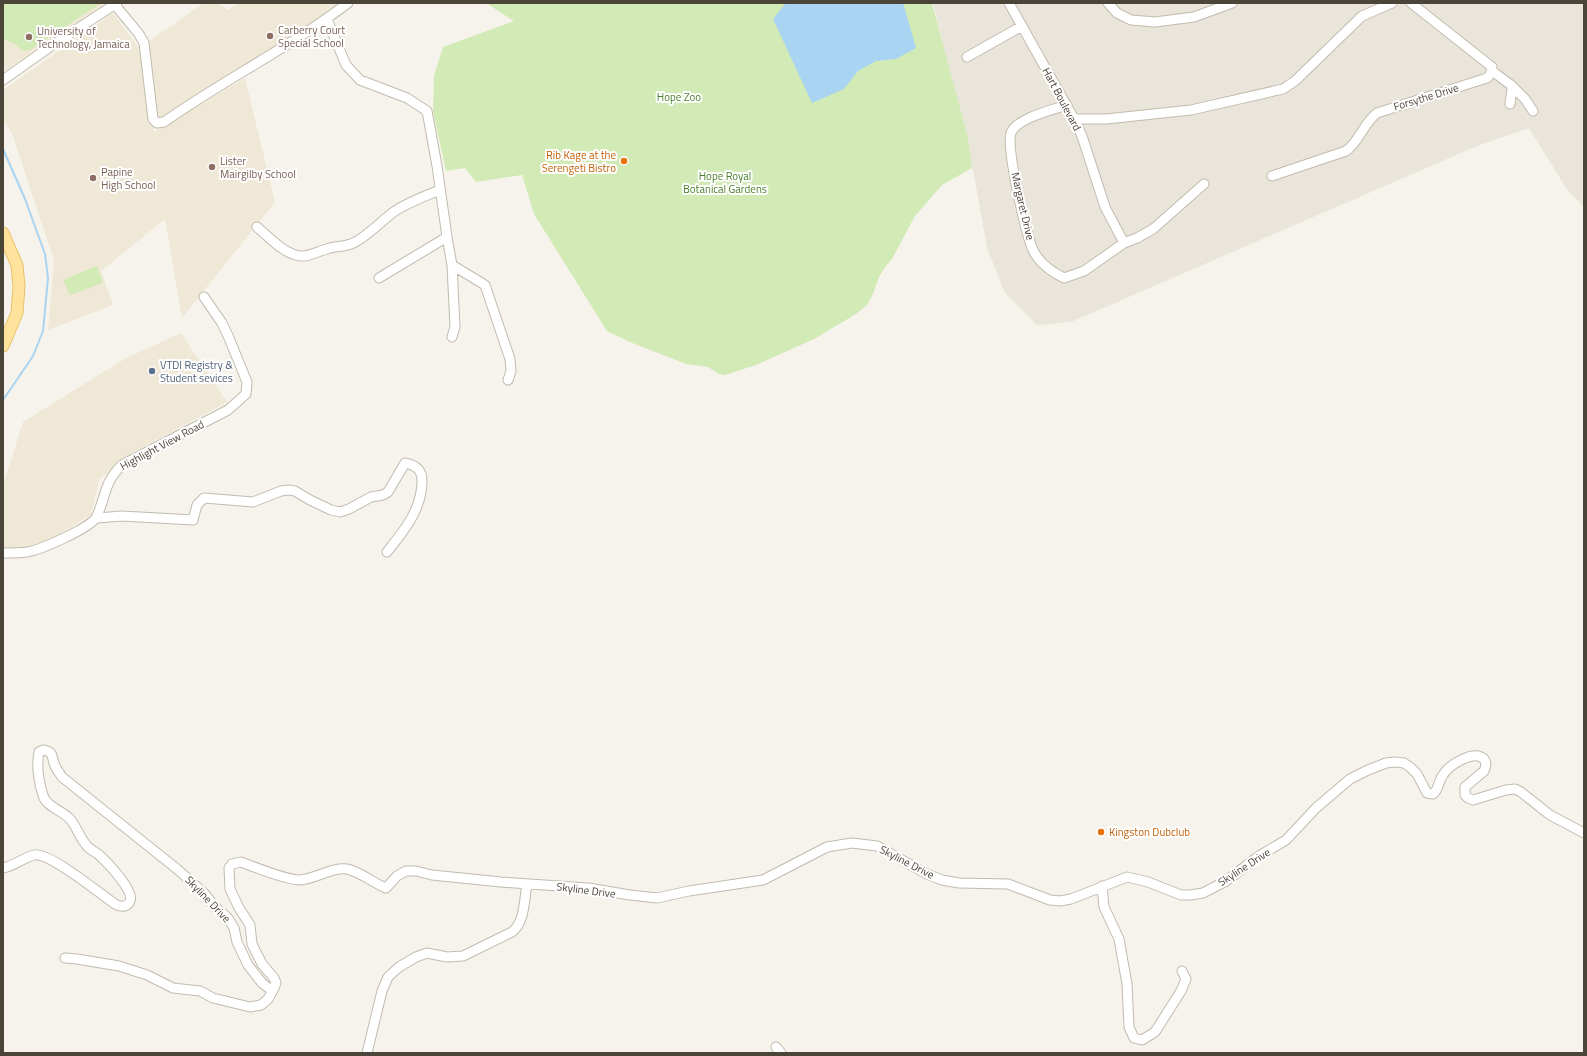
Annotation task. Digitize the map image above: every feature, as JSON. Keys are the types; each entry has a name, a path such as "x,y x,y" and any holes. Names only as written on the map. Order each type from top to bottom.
{"main road":[{"path":"3,233 17,265 19,286 17,313 3,346"}],"street":[{"path":"3,80 54,44 116,4 144,43 153,119 157,123 164,122 327,19 348,3"},
{"name":"Hart Boulevard","path":"1009,3 1074,119 1082,136 1105,207 1124,242"},
{"path":"1108,3 1117,13 1131,20 1156,22 1194,17 1232,3"},
{"path":"1074,119 1106,119 1190,110 1283,89 1295,81 1362,16 1392,3"},
{"path":"1411,3 1492,67 1492,71 1511,85 1525,99 1533,111"},
{"path":"327,19 346,65 360,80 407,98 427,111 452,264 455,327 452,337"},
{"path":"967,57 1022,26"},
{"name":"Forsythe Drive","path":"1272,176 1346,151 1351,147 1369,119 1377,113 1487,78 1492,71"},
{"path":"1510,104 1512,89 1511,85"},
{"name":"Margaret Drive","path":"1067,105 1023,121 1016,126 1011,133 1010,141 1020,206 1034,251 1050,270 1064,278 1084,271 1124,242 1137,238 1153,229 1204,184"},
{"path":"257,227 287,250 300,256 310,255 327,249 350,244 363,238 370,230 396,210 410,202 440,190"},
{"path":"378,278 447,237"},
{"path":"452,264 485,285 510,359 511,371 508,380"},
{"name":"Highlight View Road","path":"97,518 106,486 114,472 122,465 228,410 246,394 247,382 229,338 222,323 204,297"},
{"path":"3,554 28,552 46,547 82,528 97,518 122,516 193,520 197,505 204,498 253,502 281,490 289,490 295,491 331,510 340,512 349,509 371,496 383,495 388,492 405,463 412,464 418,468 422,477 422,488 419,503 404,530 387,552"},
{"name":"Skyline Drive","path":"3,868 12,866 34,855 45,856 120,907 127,905 131,901 131,895 128,890 109,865 88,847 71,819 48,803 44,798 38,774 37,760 39,752 43,750 49,751 53,755 55,766 62,777 177,869 204,893 216,908 227,917 234,928 237,942 248,965 262,983 270,989 274,988 276,983 274,978 262,964 252,944 250,925 239,908 230,889 229,868 237,862 300,880 347,869 358,873 386,888 397,876 406,871 493,882 588,888 657,898 689,891 768,878 827,847 852,843 877,846 927,874 942,880 958,883 1008,884 1050,900 1060,901 1071,899 1127,877 1148,882 1181,895 1203,893 1226,881 1258,856 1286,840 1316,808 1350,779 1386,763 1404,763 1417,774 1426,791 1431,794 1436,792 1439,780 1443,774 1460,760 1476,756 1482,758 1486,762 1484,771 1465,787 1465,795 1468,798 1474,800 1506,790 1515,789 1550,815 1584,833"},
{"path":"368,1053 382,991 388,977 399,967 416,957 427,954 448,957 463,956 512,932 517,928 521,920 527,884"},
{"path":"1102,886 1104,907 1119,939 1127,984 1129,1027 1134,1038 1142,1040 1155,1032 1181,991 1186,979 1182,971"},
{"path":"65,958 119,966 146,975 173,988 200,991 213,998 250,1007 261,1005 268,999 274,988"}],"shaded area":[{"name":"University of Technology, Jamaica","path":"3,3 106,3 3,72"},
{"path":"204,3 218,3 228,10 238,3 342,3 175,114 153,119 148,42"},
{"path":"933,3 1584,3 1584,207 1568,191 1529,128 1477,146 1071,322 1037,325 1005,293 987,248 973,169"},
{"name":"Papine High School","path":"113,13 139,48 145,67 154,132 245,78 275,202 182,318 165,219 101,271 113,305 48,330 54,261 13,136 3,119 3,90"},
{"path":"181,333 227,402 121,459 99,480 91,515 43,542 29,546 3,549 3,485 23,422 126,358"}],"green space":[{"name":"University of Technology, Jamaica","path":"3,3 101,3 30,50 23,51 13,43 3,39"},
{"name":"Hope Royal Botanical Gardens","path":"486,3 932,3 968,138 972,168 942,185 915,216 892,259 879,277 867,305 856,314 814,339 756,365 725,375 719,374 708,367 686,364 630,342 607,331 534,214 522,175 476,182 465,168 446,171 433,112 434,76 443,47 514,21"},
{"path":"97,266 103,283 70,295 63,280"}],"water":[{"path":"786,3 903,3 916,48 896,59 876,61 858,71 844,89 812,103 773,19"}],"waterway":[{"path":"3,149 25,199 45,254 48,278 43,331 33,356 3,400"}],"place":[{"name":"Carberry Court Special School","path":"270,36"},
{"name":"University of Technology, Jamaica","path":"29,37"},
{"name":"Rib Kage at the Serengeti Bistro","path":"624,161"},
{"name":"Lister Mairgilby School","path":"212,167"},
{"name":"Papine High School","path":"93,178"},
{"name":"VTDI Registry & Student sevices","path":"152,371"},
{"name":"Kingston Dubclub","path":"1101,832"}],"park label":[{"name":"Hope Zoo","path":"679,97"}]}
